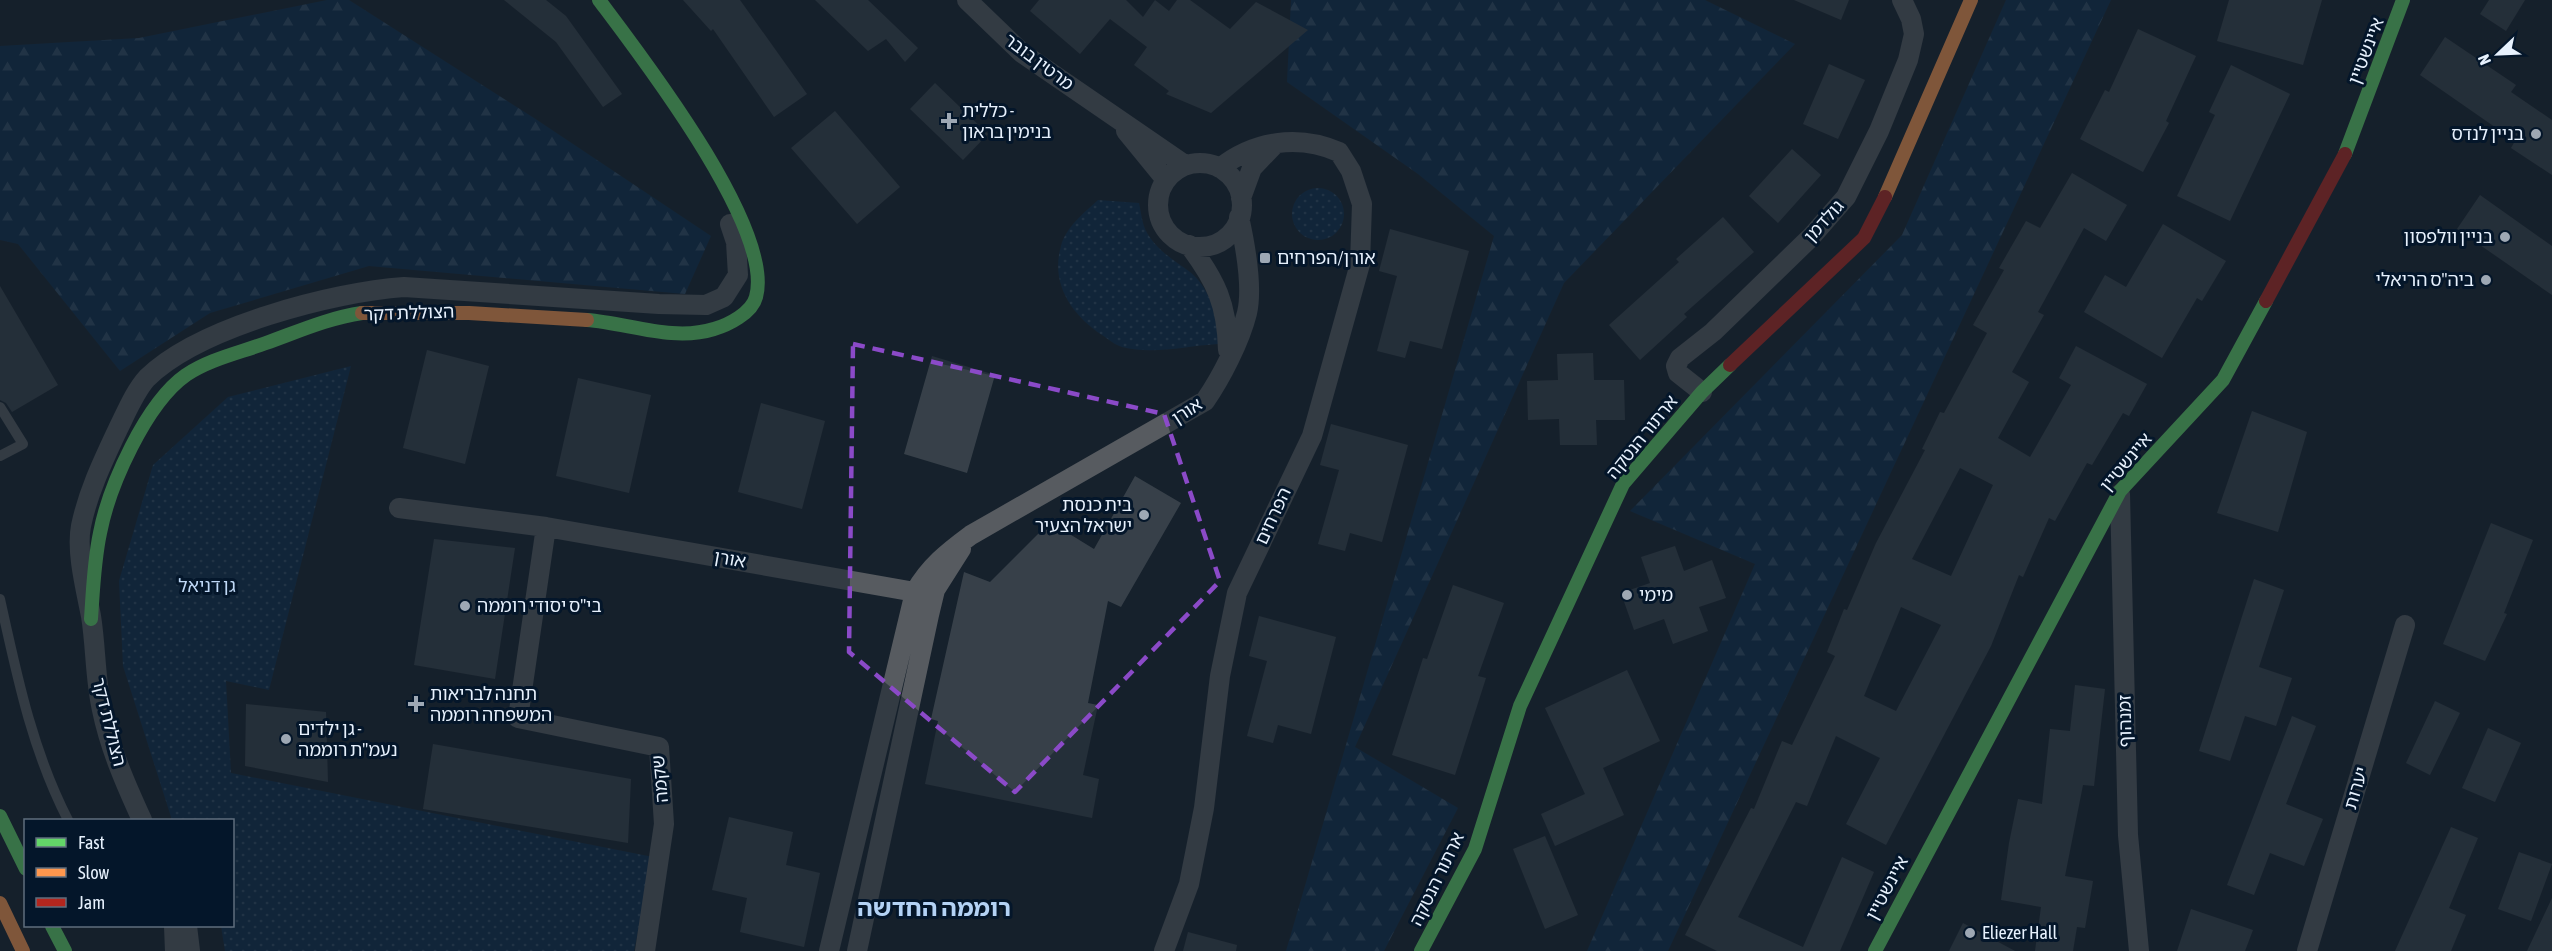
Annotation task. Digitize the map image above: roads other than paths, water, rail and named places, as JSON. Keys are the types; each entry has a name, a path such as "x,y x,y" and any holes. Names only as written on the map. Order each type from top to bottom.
{"street":[{"name":"הצוללת דקר","path":"91,619 101,523 149,418 176,383 204,365 350,315 377,312 505,312 612,322 681,333 720,328 739,316 756,300 762,279 753,248 739,215 655,75 599,0"},
{"name":"מרטין בובר","path":"967,0 1022,53 1185,165"},
{"name":"גולדמן","path":"1702,392 1678,373 1676,366 1680,358 1713,332 1811,237 1846,197 1879,131 1908,60 1914,34 1911,19 1902,0"},
{"name":"ארתור הנטקה","path":"1421,951 1475,849 1520,706 1623,484 1702,392 1864,238 1898,170 1971,0"},
{"name":"איינשטיין","path":"1875,951 2120,491 2223,380 2346,152 2403,0"},
{"name":"מרטין בובר","path":"1115,117 1166,180"},
{"name":"הפרחים","path":"1164,951 1189,884 1204,808 1220,676 1237,593 1311,436 1360,264 1362,204 1346,159 1339,152 1309,142 1290,140 1244,152 1220,168"},
{"path":"1189,245 1215,244 1227,237 1240,208 1252,168 1275,144"},
{"path":"1228,358 1224,305 1210,274 1189,245 1173,236 1162,222 1158,202 1166,180 1185,165 1209,163 1220,168 1234,180 1240,208"},
{"name":"הצוללת דקר","path":"142,819 118,767 102,711 91,619 83,579 80,529 97,472 146,379 194,346 260,319 312,301 371,289 404,287 659,304 706,304 724,297 738,275 736,242 712,167"},
{"name":"אורן","path":"829,951 915,592 939,559 971,534 1205,401 1228,358 1247,312 1247,256 1240,208"},
{"name":"זמנהוף","path":"2120,491 2128,835 2139,951"},
{"name":"אורן","path":"399,508 546,527 915,592"},
{"name":"שקמה","path":"546,527 518,718 659,747 664,824 645,951"},
{"name":"אורן","path":"857,951 935,590 971,534"},
{"path":"915,592 922,600 929,615"},
{"name":"יערות","path":"2307,951 2405,625"},
{"path":"1,816 24,865"},
{"path":"0,903 23,951"},
{"path":"52,927 64,951"},
{"path":"174,927 175,951"},
{"path":"187,927 190,951"}],"lane":[{"path":"0,406 23,444 0,456"},
{"path":"0,599 29,727 51,788 67,819"},
{"path":"0,799 1,816"}],"place":[{"name":"כללית - בנימין בראון","path":"949,121"},
{"name":"בניין לנדס","path":"2536,134"},
{"name":"בניין וולפסון","path":"2505,237"},
{"name":"אורן/הפרחים","path":"1265,258"},
{"name":"ביה\"ס הריאלי","path":"2486,280"},
{"name":"בית כנסת ישראל הצעיר","path":"1144,515"},
{"name":"מימי","path":"1627,595"},
{"name":"בי\"ס יסודי רוממה","path":"465,606"},
{"name":"תחנה לבריאות המשפחה רוממה","path":"416,704"},
{"name":"גן ילדים - נעמ\"ת רוממה","path":"286,739"},
{"name":"Eliezer Hall","path":"1970,933"}],"district":[{"name":"רוממה החדשה","path":"934,908"}],"park label":[{"name":"גן דניאל","path":"207,586"}]}
